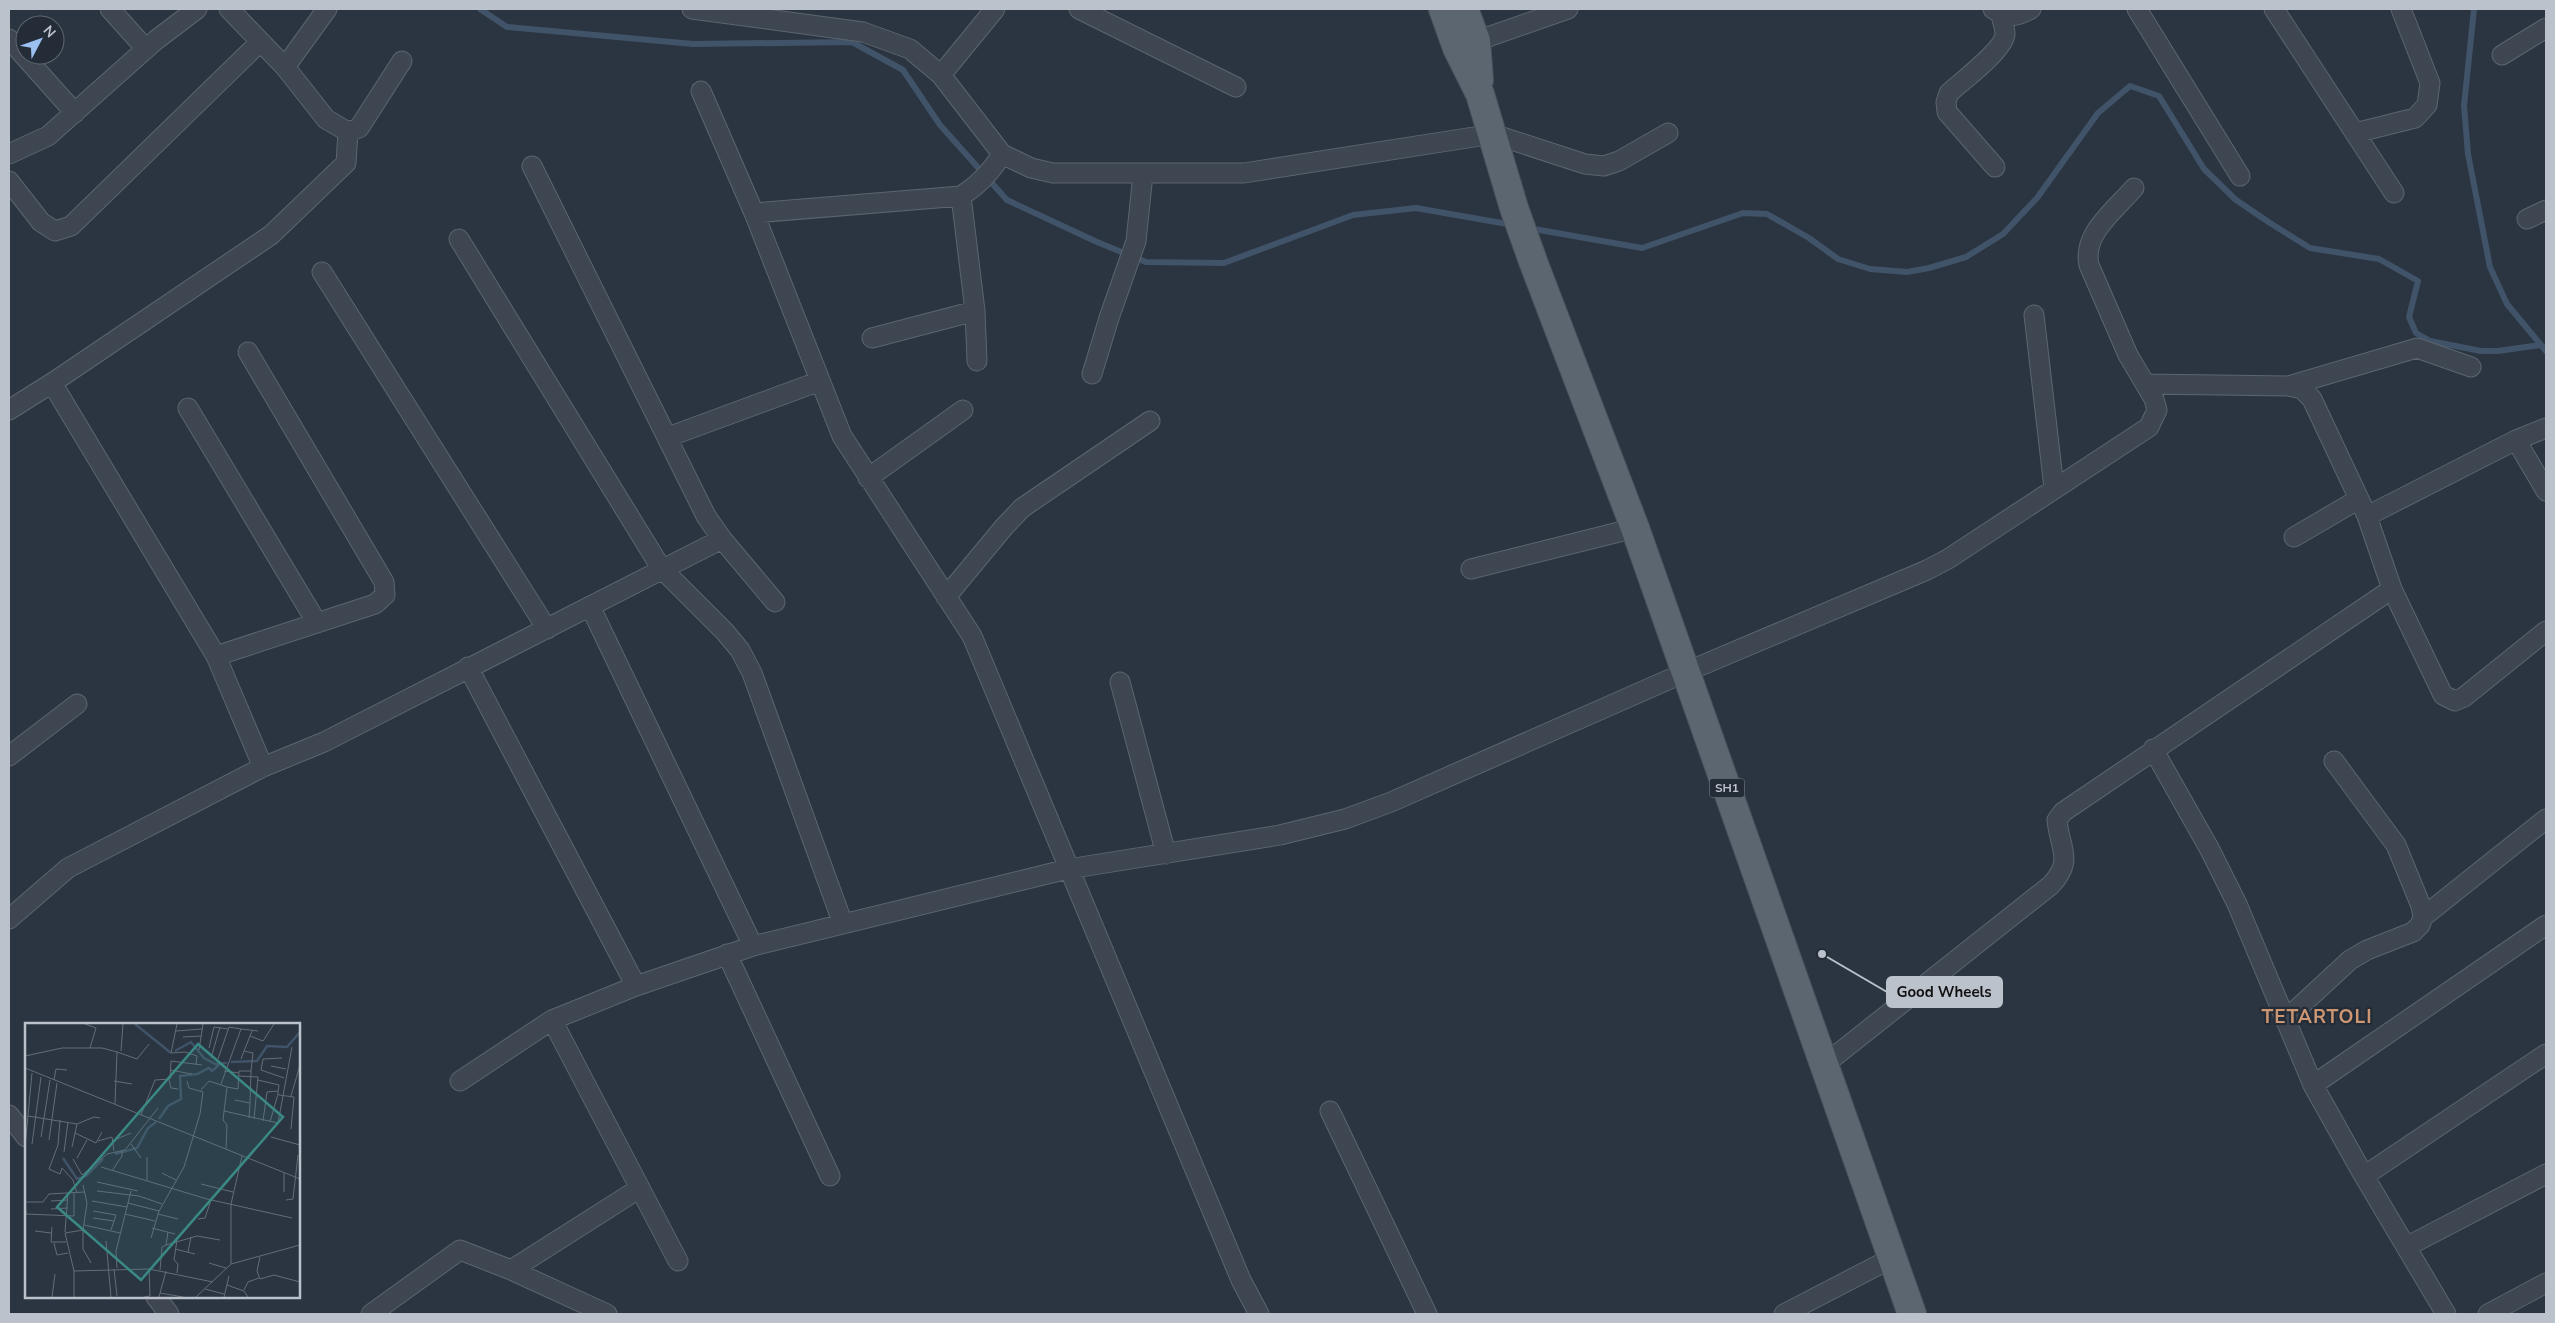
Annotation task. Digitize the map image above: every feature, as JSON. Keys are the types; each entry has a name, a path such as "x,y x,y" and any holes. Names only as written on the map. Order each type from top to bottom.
{"main road":[{"path":"1443,9 1467,45"},
{"path":"1464,9 1467,45 1493,134"},
{"name":"SH1","path":"1493,134 1514,208 1635,528 1912,1314"}],"street":[{"path":"110,9 146,49"},
{"path":"9,154 48,136 146,49 197,9"},
{"path":"229,9 285,67 326,119 348,132"},
{"path":"285,67 327,9"},
{"path":"692,9 863,32 910,49 941,75 1002,154 1031,168 1053,173 1244,173 1493,134 1584,164 1604,166 1619,161 1668,133"},
{"path":"941,75 995,9"},
{"path":"1079,9 1236,87"},
{"path":"1467,45 1568,9"},
{"path":"1997,12 2017,17 2031,9"},
{"path":"2137,9 2240,176"},
{"path":"2274,9 2394,193"},
{"path":"2355,133 2415,118 2427,105 2430,82 2401,9"},
{"path":"1996,167 1947,112 1946,102 1949,93 1992,54 2001,43 2005,34 1997,12"},
{"path":"2502,55 2546,28"},
{"path":"9,39 75,113"},
{"path":"9,181 40,222 54,231 71,226 260,42"},
{"path":"348,132 359,128 402,61"},
{"path":"701,91 754,213 842,436 972,636 1241,1280 1259,1314"},
{"path":"9,410 52,383 270,235 346,163 348,132"},
{"path":"754,213 967,192 992,170 1002,154"},
{"path":"532,166 706,516 722,539 775,602"},
{"path":"1092,374 1136,241 1143,174"},
{"path":"460,1081 552,1020 636,986 753,946 1068,869 1280,835 1345,819 1400,798 1686,672 1927,570 1963,550 2054,488 2149,427 2157,410 2145,384 2128,355 2088,265 2086,254 2092,236 2134,188"},
{"path":"967,192 977,362"},
{"path":"2527,219 2546,210"},
{"path":"459,239 661,568 725,632 740,650 752,673 843,924"},
{"path":"322,272 547,629"},
{"path":"872,338 975,311"},
{"path":"2034,314 2054,488"},
{"path":"2288,386 2417,348 2470,367"},
{"path":"216,656 375,604 385,595 384,582 248,352"},
{"path":"668,437 820,381"},
{"path":"52,383 216,656 263,767"},
{"path":"2145,384 2288,386 2302,389 2312,399 2363,508 2392,589 2443,695 2455,701 2464,697 2546,630"},
{"path":"188,408 317,623"},
{"path":"868,478 963,410"},
{"path":"946,597 1022,508 1150,421"},
{"path":"2294,537 2546,428"},
{"path":"2516,440 2546,491"},
{"path":"1471,569 1635,528"},
{"path":"9,919 68,868 263,767 324,742 468,667 547,629 661,568 722,539"},
{"path":"1825,1064 2051,885 2061,874 2066,858 2057,820 2063,812 2153,749 2392,589"},
{"path":"590,606 753,946"},
{"path":"468,667 636,986"},
{"path":"1120,682 1166,854"},
{"path":"9,756 77,704"},
{"path":"2153,749 2209,848 2237,904 2313,1085 2364,1176 2446,1314"},
{"path":"2285,1020 2350,960 2367,950 2413,932 2420,925 2423,917 2421,906 2396,845 2334,761"},
{"path":"2423,917 2546,819"},
{"path":"2313,1085 2546,925"},
{"path":"727,954 830,1176"},
{"path":"552,1020 678,1261"},
{"path":"2364,1176 2546,1054"},
{"path":"1330,1111 1428,1314"},
{"path":"9,1115 25,1136"},
{"path":"2406,1247 2546,1174"},
{"path":"511,1270 640,1188"},
{"path":"371,1314 460,1250 511,1270 607,1314"},
{"path":"1784,1314 1892,1258"},
{"path":"2488,1314 2546,1283"}],"waterway":[{"path":"480,9 507,27 693,44 852,42 903,70 940,125 1007,200 1097,242 1146,262 1224,263 1353,215 1416,208 1513,225"},
{"path":"2474,9 2464,106 2468,154 2490,267 2507,304 2546,351"},
{"path":"1528,228 1642,248 1743,213 1767,214 1809,238 1838,259 1870,269 1907,272 1929,268 1966,257 2003,234 2037,198 2098,113 2130,86 2159,96 2204,169 2236,200 2310,248 2379,259 2418,281 2409,317 2416,333 2430,341 2481,351 2498,351 2540,345"}],"place":[{"name":"Good Wheels","path":"1822,954"}],"district":[{"name":"TETARTOLI","path":"2317,1017"}]}
